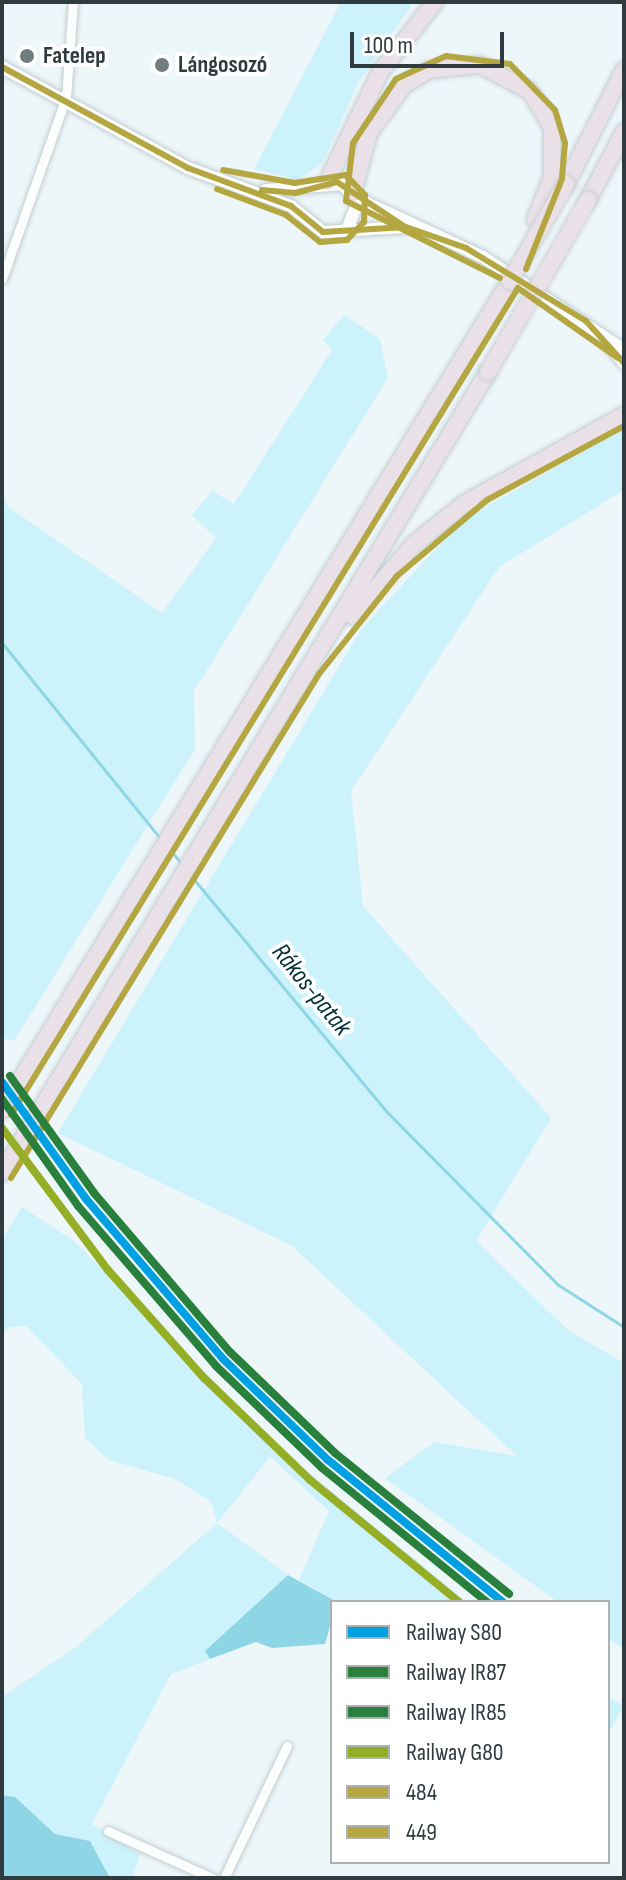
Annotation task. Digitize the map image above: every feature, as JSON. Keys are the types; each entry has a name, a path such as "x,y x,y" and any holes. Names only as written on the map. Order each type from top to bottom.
{"highway":[{"path":"321,185 386,63 435,2"},
{"path":"355,196 369,133 404,85 429,70 480,65 530,91 552,128 552,177 510,281"},
{"path":"2,1110 510,281 566,184 624,70"},
{"path":"2,1173 488,372 624,132"},
{"path":"311,668 433,527 502,479 624,415"}],"main road":[{"path":"2,67 66,97 168,158 243,187 308,217 323,232 348,228 406,227"},
{"path":"243,187 321,185 355,196 406,227 483,257 586,321 624,350"},
{"path":"308,217 321,185"},
{"path":"348,228 355,196"},
{"path":"586,321 624,363"}],"street":[{"path":"2,279 66,97 73,2"},
{"path":"224,1878 287,1746"},
{"path":"108,1831 212,1878"}],"shaded area":[{"path":"341,2 414,2 359,81 323,162 298,180 254,169"},
{"path":"344,315 380,339 388,378 194,691 195,749 14,1041 2,1038 2,492 8,507 162,613 216,538 192,515 212,491 234,504 332,350 323,340"},
{"path":"624,429 624,490 499,567 351,791 363,906 551,1118 476,1241 569,1331 624,1363 624,1649 610,1639 610,1600 555,1600 385,1478 435,1442 517,1456 292,1246 58,1133 362,628 463,520"},
{"path":"22,1207 74,1241 292,1459 465,1600 334,1600 299,1580 329,1511 270,1457 217,1523 211,1502 175,1479 109,1460 85,1438 82,1384 26,1326 8,1327 2,1335 2,1239"},
{"path":"217,1523 288,1575 205,1651 210,1659 171,1674 92,1824 140,1854 132,1878 110,1878 90,1841 55,1834 15,1797 2,1794 2,1697 76,1647"},
{"path":"610,1698 624,1706 610,1731"}],"water":[{"path":"288,1575 333,1600 330,1600 330,1626 325,1644 272,1648 256,1642 210,1659 205,1651"},
{"path":"2,1795 15,1797 55,1834 90,1841 110,1878 2,1878"}],"waterway":[{"name":"Rákos-patak","path":"2,643 161,839"},
{"name":"Rákos-patak","path":"168,848 181,863"},
{"name":"Rákos-patak","path":"191,876 388,1113 557,1284 624,1327"}],"rail line":[{"name":"IR85","path":"10,1076 94,1193 230,1352 335,1453 509,1594"},
{"name":"S80","path":"2,1082 86,1199 223,1359 328,1460 501,1600"},
{"name":"IR87","path":"2,1099 78,1206 216,1366 322,1468 485,1600"},
{"name":"G80","path":"2,1128 108,1270 204,1378 310,1480 457,1600"}],"transit line":[{"name":"449","path":"500,278 346,201 353,143 396,79 446,56 510,64 555,110 565,143 562,179 526,269"},
{"name":"484","path":"2,67 188,168 291,206 323,232 406,227 466,248 586,321 624,363"},
{"name":"449","path":"217,189 286,215 320,242 347,240 364,222 365,195 346,175 295,183 223,170"},
{"name":"484","path":"262,190 295,193 337,182 404,226"},
{"name":"449","path":"11,1115 518,288 618,358"},
{"name":"449","path":"11,1178 319,674 397,576 487,500 624,426"}],"place":[{"name":"Fatelep","path":"27,56"},
{"name":"Lángosozó","path":"162,65"}]}
